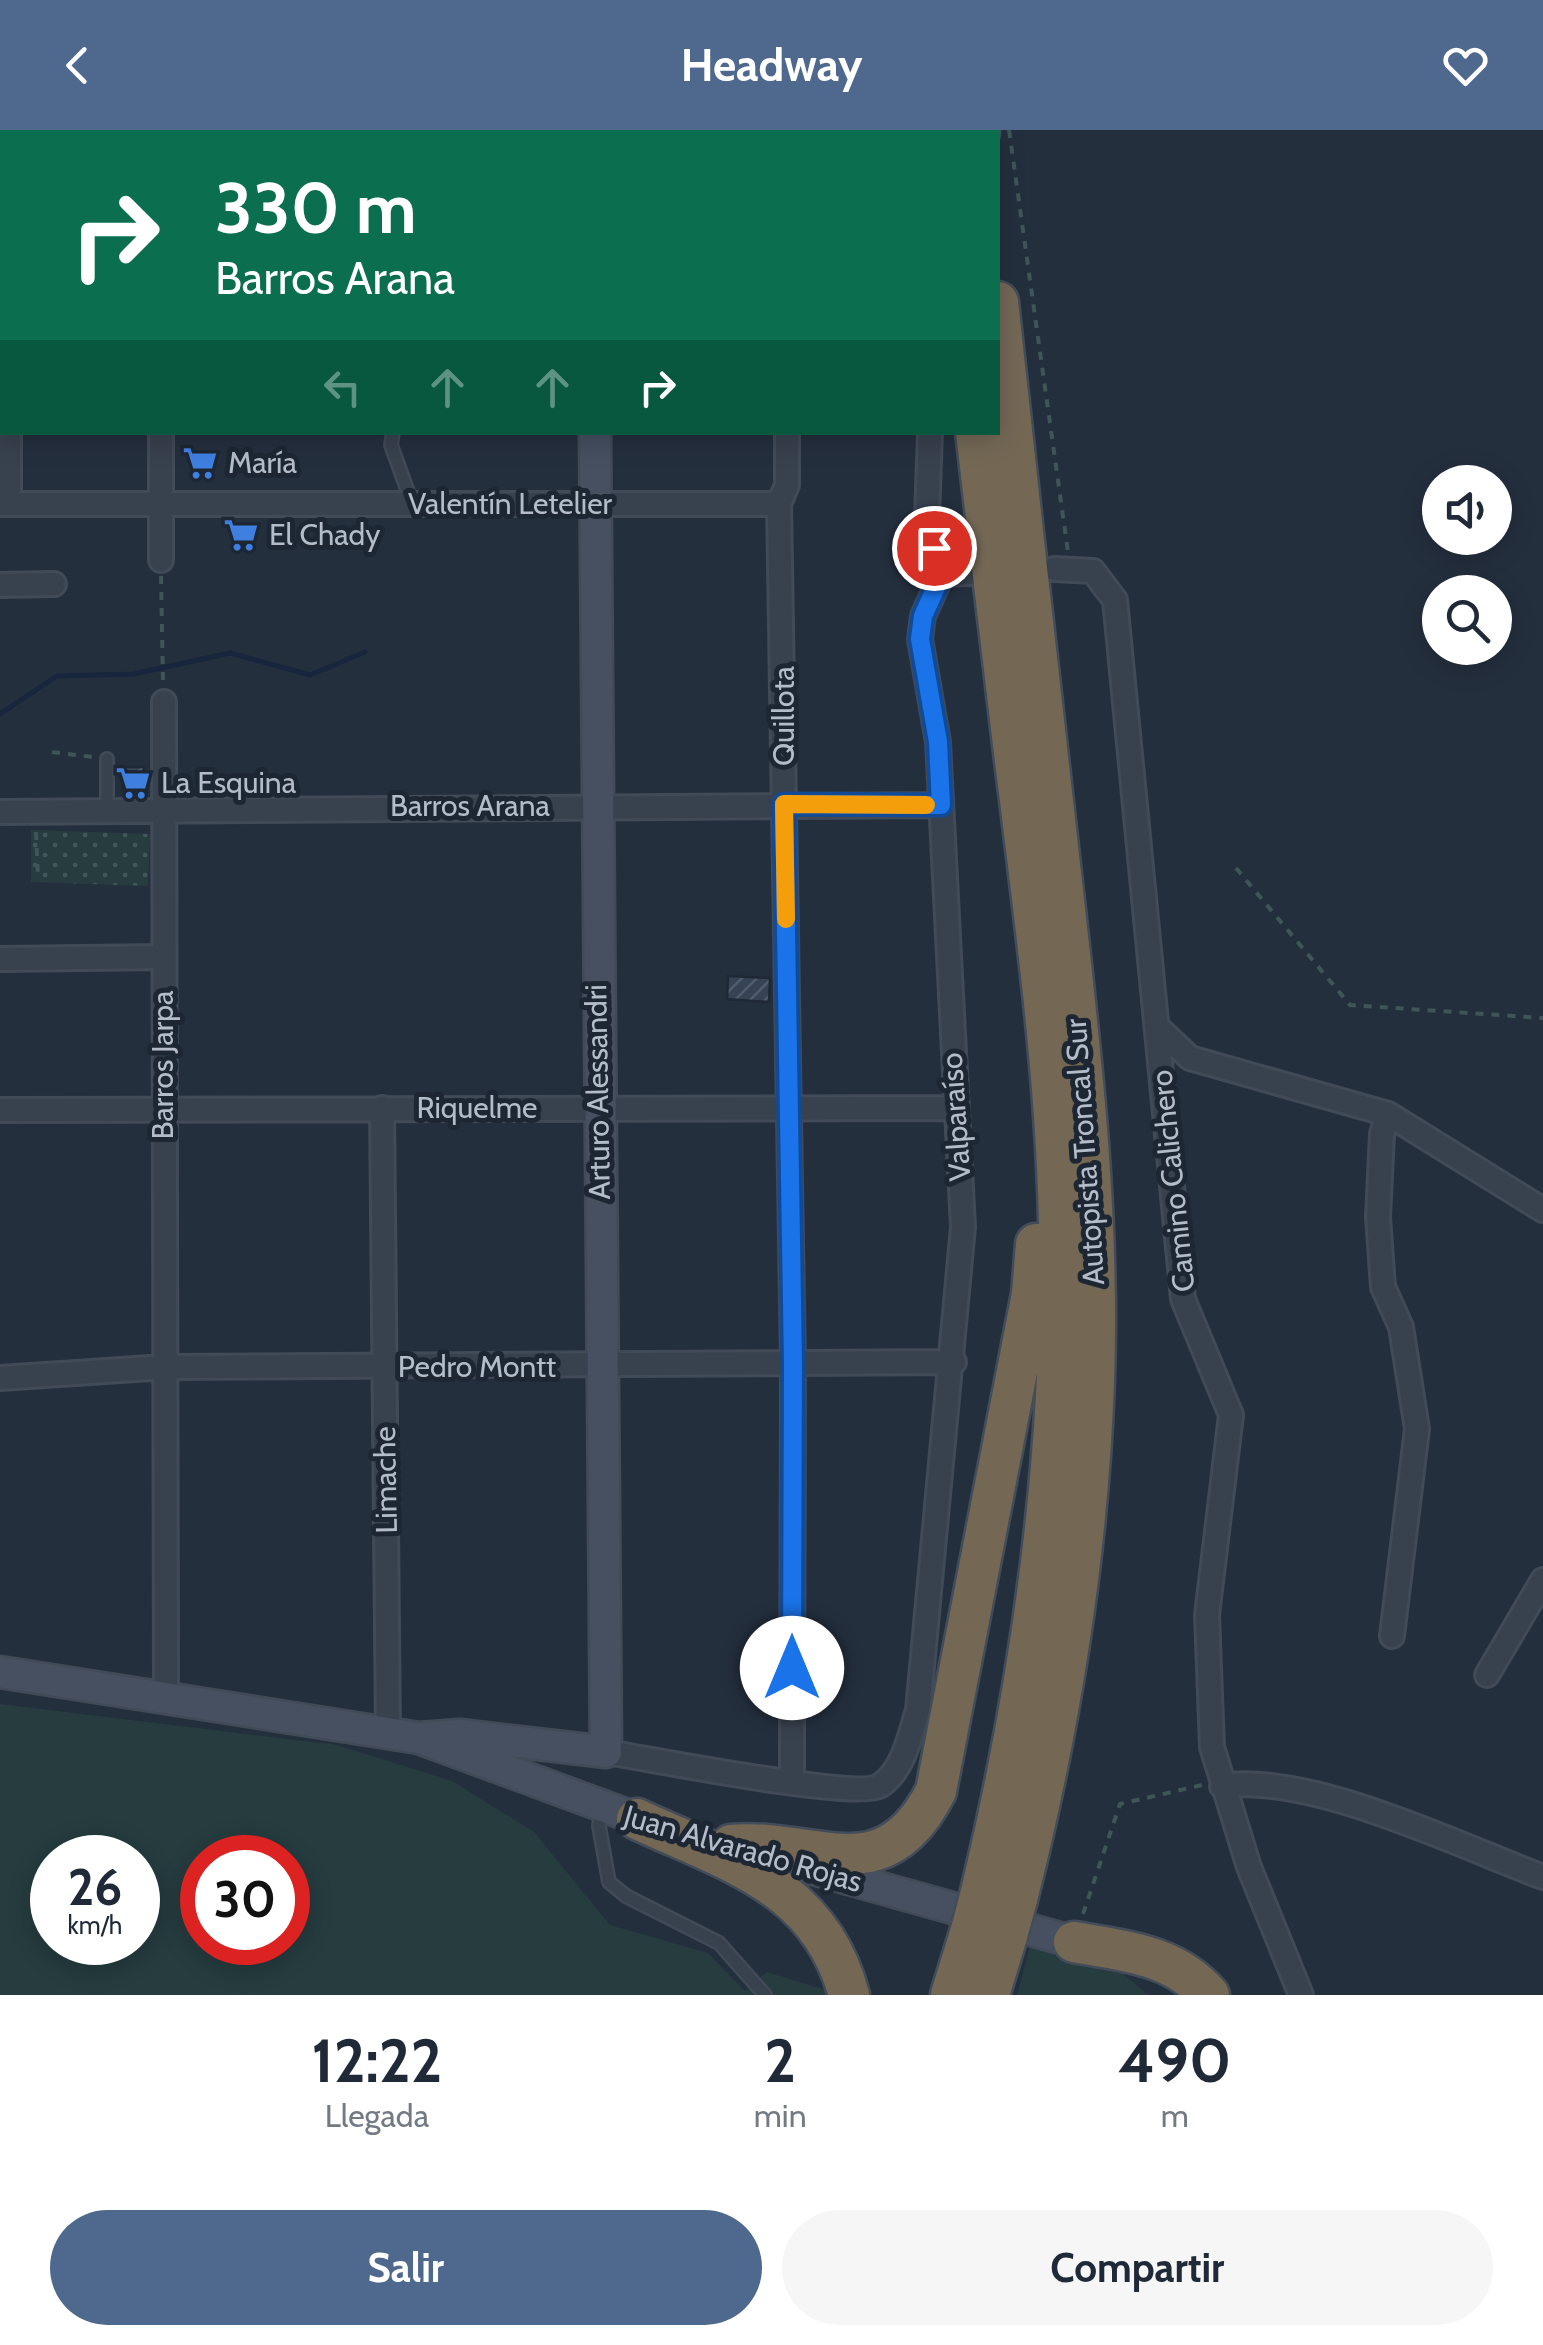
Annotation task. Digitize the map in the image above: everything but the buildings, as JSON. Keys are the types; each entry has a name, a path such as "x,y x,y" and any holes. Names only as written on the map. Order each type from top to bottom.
{"highway":[{"name":"Autopista Troncal Sur","path":"951,1995 994,1944 1051,1754 1076,1607 1090,1458 1095,1299 1082,1061 1000,320"},
{"name":"Autopista Troncal Sur","path":"976,435 1034,908 1056,1144 1058,1379 1046,1530 994,1944"},
{"path":"731,1846 762,1842 863,1856 908,1830 928,1806 941,1776 1032,1294 1040,1178 1034,908"},
{"path":"619,1813 762,1877 794,1900 830,1944 849,1995"},
{"path":"1074,1942 1137,1968 1170,1995"},
{"path":"1074,1942 1160,1959 1190,1977 1208,1995"}],"main road":[{"name":"Arturo Alessandri","path":"595,435 595,806 606,1752"},
{"name":"Juan Alvarado Rojas","path":"0,1672 418,1738 619,1813 1074,1942"},
{"name":"Juan Alvarado Rojas","path":"418,1738 460,1735 606,1752"}],"street":[{"path":"4,504 9,435"},
{"path":"161,435 161,560"},
{"name":"Quillota","path":"787,435 787,485 780,504 793,1364 792,1782"},
{"path":"930,435 927,518 942,574 970,573"},
{"name":"Valentín Letelier","path":"4,504 780,504"},
{"name":"Camino Calichero","path":"1062,568 1093,571 1116,600 1183,1299 1230,1415 1207,1615 1212,1747 1222,1786 1301,1995"},
{"name":"Valparaíso","path":"870,1790 881,1785 900,1761 918,1710 954,1362 963,1227 938,742 920,639 923,616 942,574"},
{"path":"0,585 54,584"},
{"name":"Barros Jarpa","path":"164,702 166,1698"},
{"name":"Barros Arana","path":"0,812 164,814 272,807 941,805"},
{"path":"0,959 163,957"},
{"path":"1158,1028 1190,1058 1388,1114 1543,1210"},
{"name":"Limache","path":"382,1108 388,1732"},
{"name":"Riquelme","path":"0,1110 954,1108"},
{"path":"1388,1114 1382,1134 1378,1217 1383,1287 1401,1327 1417,1429 1392,1636"},
{"name":"Pedro Montt","path":"0,1378 166,1367 954,1362"},
{"path":"1487,1675 1543,1580"},
{"name":"Juan Alvarado Rojas","path":"606,1752 792,1782 870,1790"},
{"path":"1222,1786 1253,1781 1310,1790 1543,1877"}],"lane":[{"path":"392,435 391,444 412,503"},
{"path":"107,814 108,759"},
{"path":"619,1813 599,1826 609,1882 626,1896 719,1943 765,1995"}],"path":[{"path":"1010,130 1062,568"},
{"path":"161,560 164,702"},
{"path":"52,752 108,759"},
{"path":"35,812 38,876"},
{"path":"1236,868 1350,1005 1543,1018"},
{"path":"1074,1942 1120,1804 1195,1784 1222,1786"}],"green space":[{"path":"31,830 150,834 148,886 31,882"},
{"path":"0,1704 337,1745 452,1781 534,1832 610,1925 708,1953 745,1991 767,1972 826,1990 827,1995 0,1995"},
{"path":"1031,1943 1119,1970 1148,1995 1017,1995"}],"waterway":[{"path":"0,714 57,676 134,674 230,653 310,675 365,652"}],"slow traffic":[{"path":"786,919 784,804 926,805"}],"place":[{"name":"María","path":"200,463"},
{"name":"El Chady","path":"241,535"},
{"name":"La Esquina","path":"133,783"}],"route":[{"path":"792,1668 793,1364 784,804 941,805 938,742 924,680 920,639 923,616 942,574 934,548"}]}
